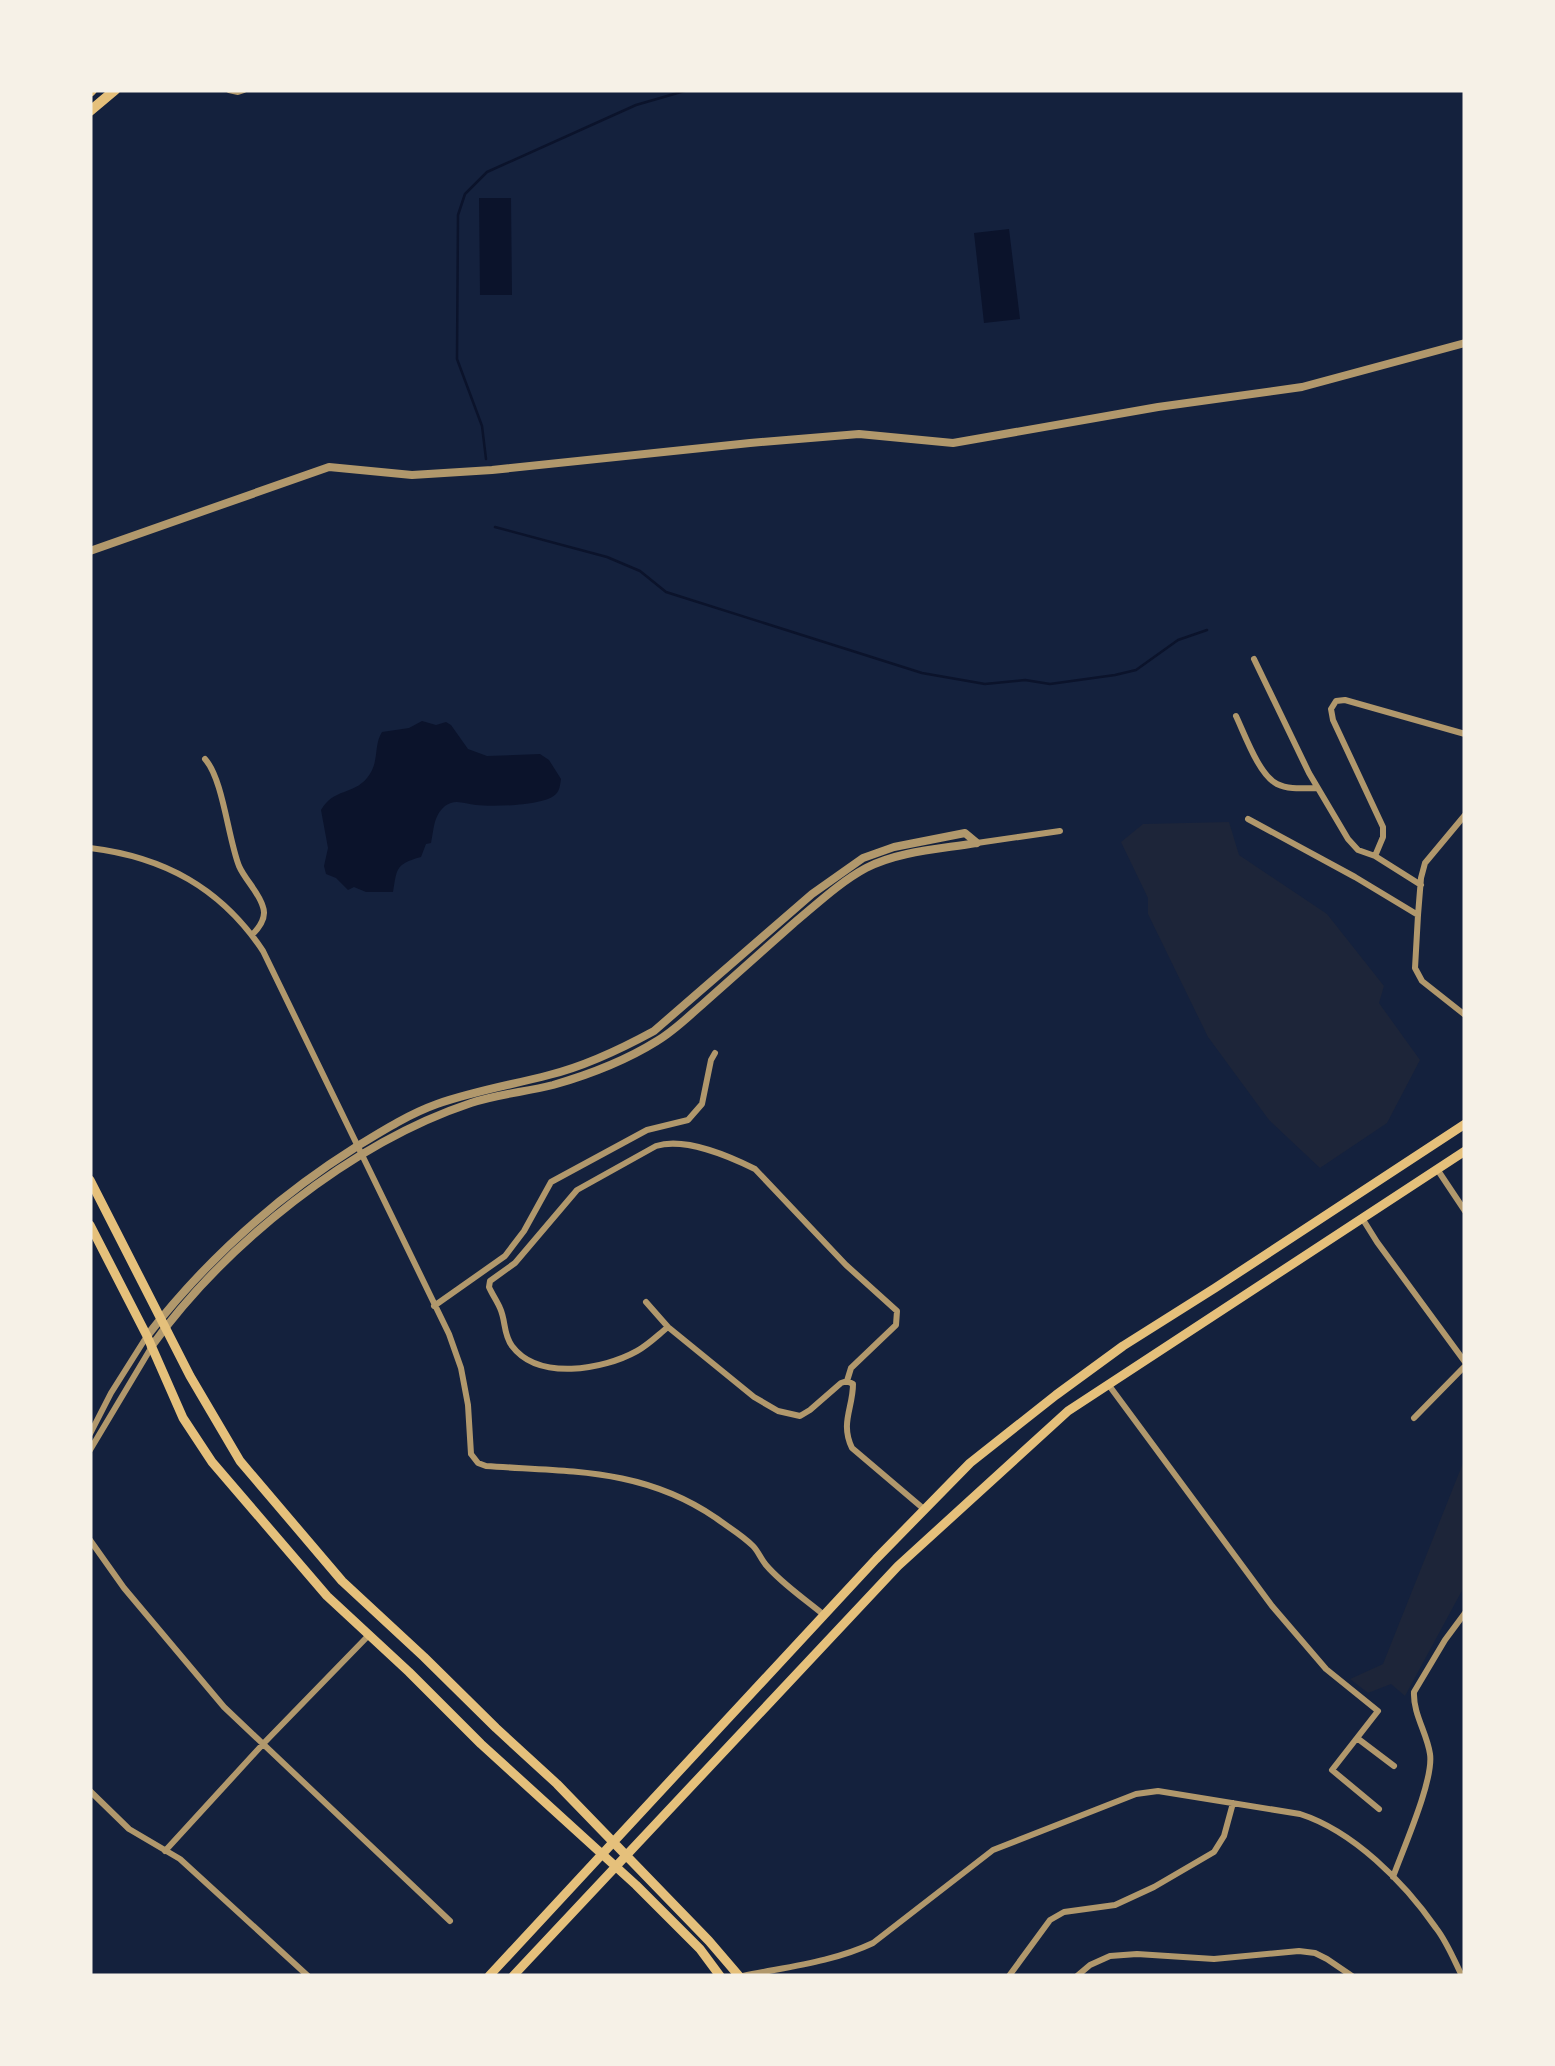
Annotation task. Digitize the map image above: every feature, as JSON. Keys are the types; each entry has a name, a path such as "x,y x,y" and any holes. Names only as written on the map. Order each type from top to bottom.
{"highway":[{"path":"90,111 114,90"}],"main road":[{"path":"489,1976 970,1464 1124,1346 1465,1124"},
{"path":"513,1976 898,1566 1068,1411 1465,1151"},
{"path":"90,1180 198,1390 240,1460 368,1608 424,1656 557,1784 741,1976"},
{"path":"90,1224 183,1418 212,1462 327,1596 615,1866 700,1949 720,1976"}],"street":[{"path":"228,90 244,90"},
{"path":"90,551 328,467 412,476 860,434 953,444 1158,407 1302,387 1465,343"},
{"path":"1254,659 1318,788 1358,850 1420,885"},
{"path":"1374,856 1383,837 1383,826 1333,720 1331,709 1336,701 1345,700 1465,734"},
{"path":"1236,716 1265,774 1276,784 1318,788"},
{"path":"205,760 214,774 238,863 264,907 264,918 252,935"},
{"path":"1465,815 1426,863 1420,885 1415,968 1422,982 1465,1015"},
{"path":"1248,820 1418,915"},
{"path":"90,1434 110,1393 147,1336 295,1201 360,1151 436,1116 477,1101 552,1085 630,1056 660,1040 819,902 868,867 896,857 1060,832"},
{"path":"90,848 122,852 179,874 234,912 252,935 276,976 449,1334 462,1368 471,1454 478,1462 486,1466 606,1475 671,1492 697,1505 743,1538 767,1566 824,1616"},
{"path":"434,1306 504,1256 524,1231 551,1182 647,1130 688,1120 702,1104 715,1052"},
{"path":"668,1327 641,1350 620,1359 571,1369 529,1362 510,1343 501,1309 489,1287 490,1281 515,1263 577,1190 656,1146 680,1142 739,1160 755,1169 846,1265 897,1311 896,1325 851,1368 848,1381"},
{"path":"1437,1169 1465,1211"},
{"path":"1362,1218 1465,1364 1414,1418"},
{"path":"646,1302 668,1327 778,1412 800,1416 841,1383 853,1384 846,1426 852,1448 924,1510"},
{"path":"90,1450 163,1323"},
{"path":"1108,1384 1272,1606 1326,1668 1378,1711 1332,1770 1378,1809"},
{"path":"90,1540 124,1588 224,1707 450,1921"},
{"path":"1394,1877 1429,1776 1431,1758 1414,1692 1465,1613"},
{"path":"165,1852 368,1636"},
{"path":"1358,1738 1394,1766"},
{"path":"90,1791 129,1829 180,1859 308,1976"},
{"path":"741,1976 833,1958 874,1943 994,1850 1136,1794 1158,1791 1320,1820 1394,1877 1439,1931 1462,1976"},
{"path":"1009,1976 1050,1920 1064,1912 1115,1905 1214,1852 1224,1836 1233,1803"},
{"path":"1078,1976 1110,1956 1214,1958 1299,1951 1327,1958 1352,1976"}],"shaded area":[{"path":"479,198 511,198 512,295 480,295"},
{"path":"1009,229 1020,319 984,323 974,233"},
{"path":"422,721 436,725 446,722 468,749 487,756 540,754 549,760 561,779 558,791 550,798 518,805 449,804 438,814 431,843 426,844 421,857 398,869 393,892 366,892 354,887 348,890 326,874 328,848 321,810 332,798 367,778 382,732 409,728"},
{"path":"1229,822 1239,855 1327,914 1384,986 1379,1003 1420,1060 1387,1123 1320,1168 1269,1120 1208,1037 1148,914 1148,898 1121,842 1143,824"},
{"path":"1465,1458 1465,1585 1405,1696 1391,1684 1368,1693 1350,1679 1383,1664"}],"waterway":[{"path":"486,459 482,426 457,359 458,215 465,194 487,172 636,105 688,90"},
{"path":"495,527 607,557 640,571 666,592 922,673 985,684 1025,680 1050,684 1136,670 1178,640 1207,630"}]}
